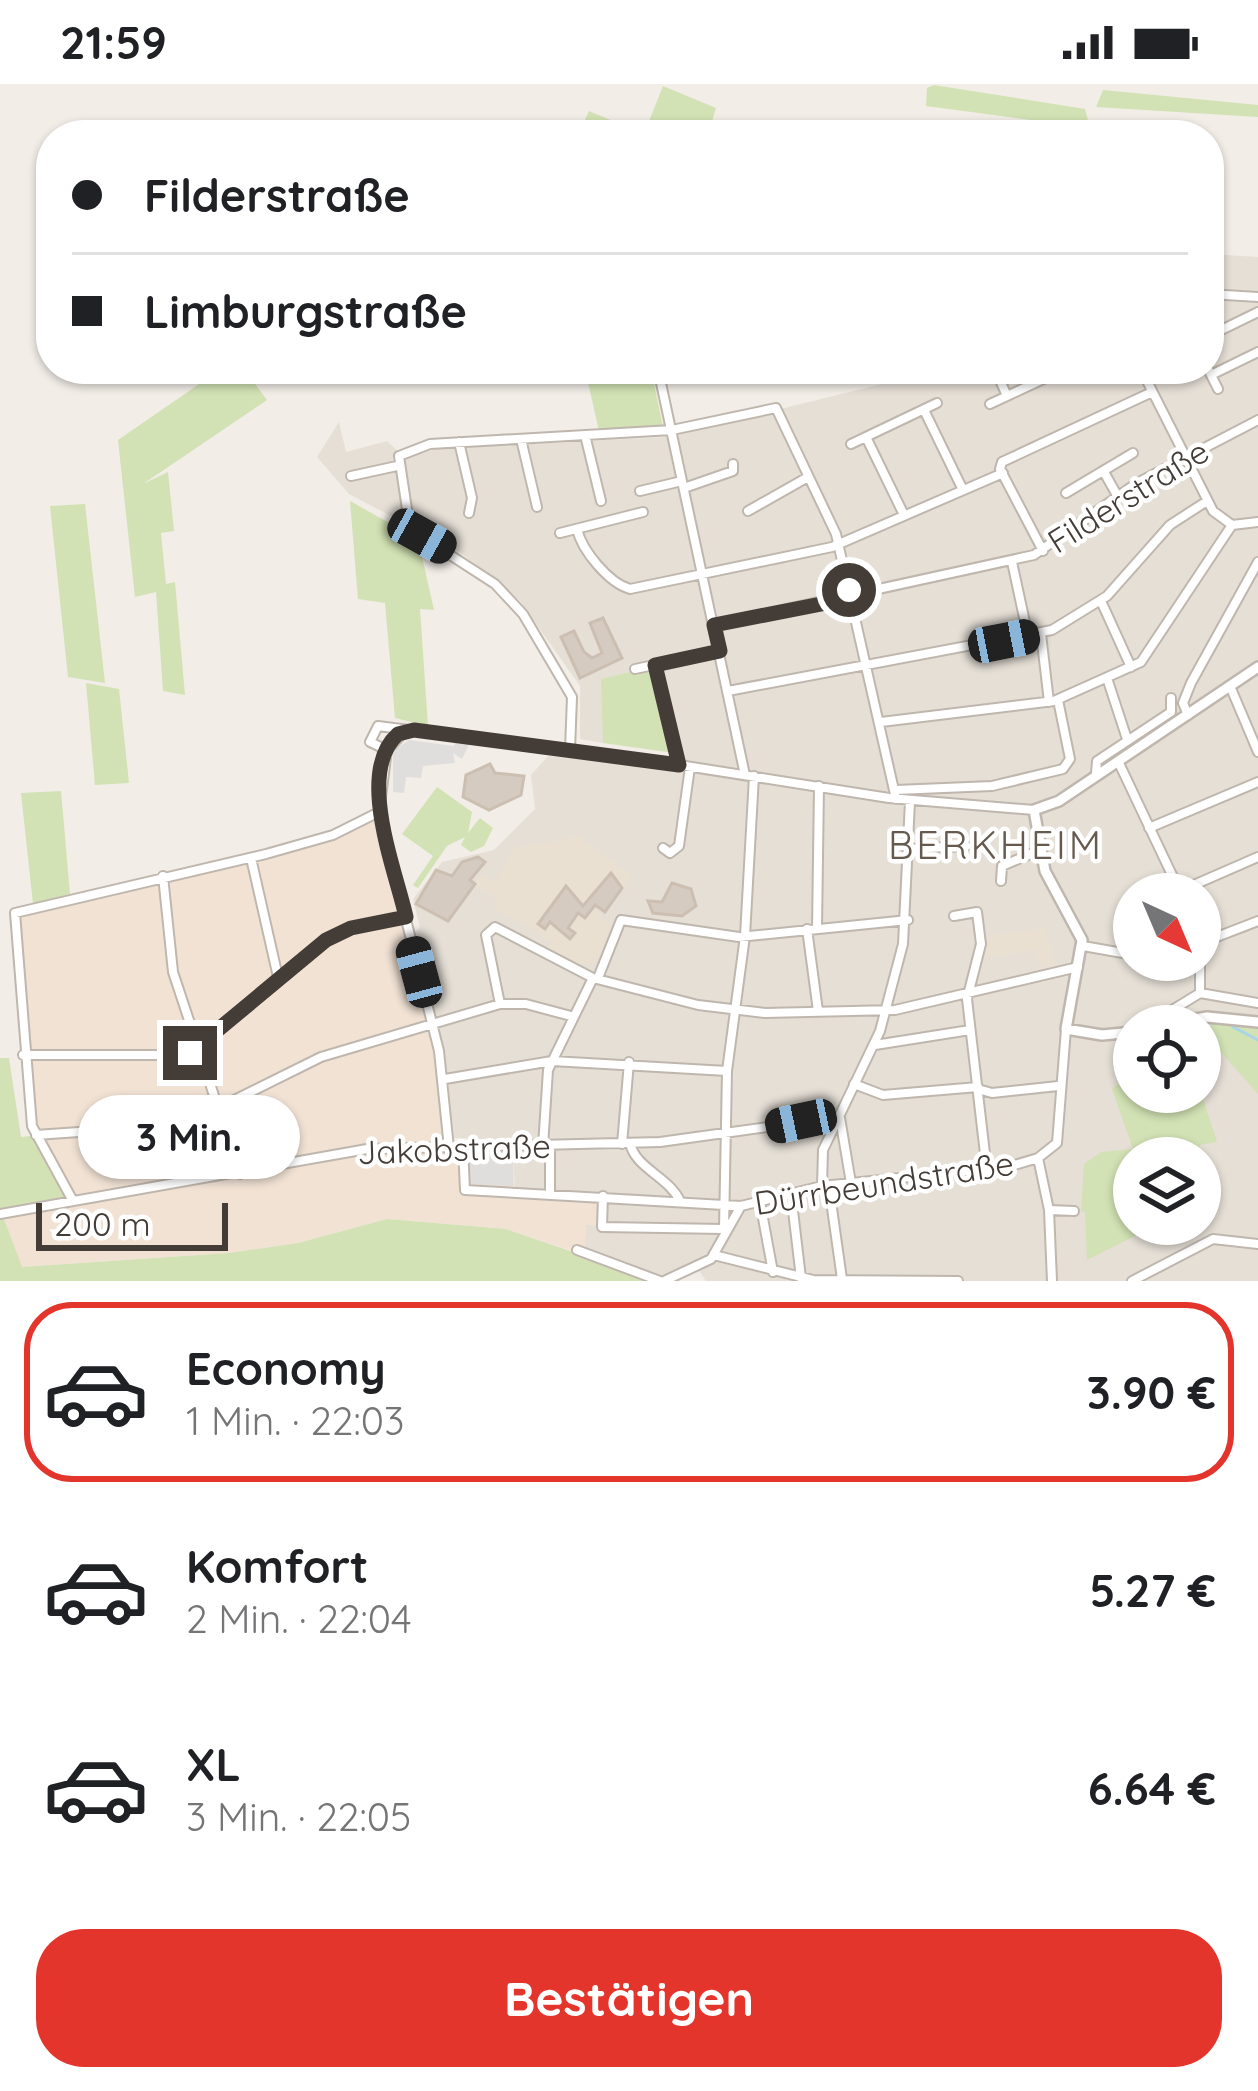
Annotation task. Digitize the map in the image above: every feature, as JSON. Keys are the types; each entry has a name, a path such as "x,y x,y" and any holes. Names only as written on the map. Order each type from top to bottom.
{"street":[{"path":"1224,295 1258,297"},
{"path":"1224,330 1257,316"},
{"path":"1224,366 1258,352"},
{"path":"661,384 749,775 745,936 727,1071 724,1229"},
{"path":"1002,384 1007,396"},
{"path":"990,404 1033,384"},
{"path":"1147,384 1207,501 1232,525"},
{"path":"1215,384 1218,389"},
{"path":"577,529 583,546 624,589 839,544 963,490 1150,393"},
{"path":"850,444 938,403"},
{"path":"570,750 574,701 544,646 501,590 410,529 397,466 402,453 459,442 672,430 776,408 839,544 896,795"},
{"path":"924,410 963,490"},
{"name":"Filderstraße","path":"714,625 852,598 1043,551 1185,456 1258,420"},
{"path":"585,435 601,501"},
{"path":"866,437 904,515"},
{"path":"521,439 537,507"},
{"path":"459,442 472,499 469,513"},
{"path":"1066,493 1133,453"},
{"path":"640,491 733,470 734,464"},
{"path":"351,476 397,466"},
{"path":"1002,469 1043,551"},
{"path":"1103,472 1118,497"},
{"path":"748,511 808,477"},
{"path":"728,691 1040,634 1101,601 1170,525 1207,501"},
{"path":"560,533 643,512"},
{"path":"881,722 1054,701 1131,667 1152,652 1194,575 1232,525 1258,522"},
{"path":"1012,562 1028,636"},
{"path":"1188,715 1183,704 1191,683 1258,562"},
{"path":"1101,601 1131,667"},
{"path":"386,749 370,742 373,729 570,750 896,795 992,786 1064,769 1070,759 1040,634"},
{"path":"635,669 720,651"},
{"path":"655,665 679,765"},
{"path":"896,795 910,801 1034,810 1054,804 1258,667"},
{"path":"1107,678 1127,740"},
{"path":"1230,686 1254,732 1258,752"},
{"path":"1096,772 1095,762 1169,713 1171,698"},
{"path":"406,731 386,749 379,812 445,1079 448,1148"},
{"path":"1118,761 1171,873"},
{"path":"663,848 670,853 679,846 690,767"},
{"path":"1149,828 1258,782"},
{"path":"818,1012 812,929 819,786"},
{"path":"842,1279 823,1150 875,1045 886,1010 908,920 910,801"},
{"path":"854,1084 879,1095 978,1088 992,1094 1033,1084 1058,1086 1083,946 1040,850 1034,810"},
{"path":"73,1201 36,1136 23,1055 14,913 250,858 333,835 379,812"},
{"path":"909,849 966,846"},
{"path":"1001,881 1002,866 1040,850"},
{"path":"1221,874 1258,857"},
{"path":"250,858 278,977"},
{"path":"163,876 173,972 240,1174"},
{"path":"954,916 976,912 981,944 967,991 987,1171"},
{"path":"23,1055 168,1058 198,1048 333,935 406,917"},
{"path":"550,1193 543,1100 552,1061 571,1016 596,978 617,924 623,920 745,936 908,920"},
{"path":"1221,933 1258,921"},
{"path":"500,1004 486,935 493,927 596,978 734,1010 886,1010 1080,967"},
{"path":"1083,946 1113,952"},
{"path":"1200,981 1200,992"},
{"path":"1181,1005 1200,992 1258,1003"},
{"path":"36,1136 167,1124 218,1109 321,1057 500,1004 526,1004 571,1016"},
{"path":"1221,1018 1258,1022"},
{"path":"875,1045 970,1030"},
{"path":"1066,1030 1113,1034"},
{"path":"445,1079 552,1061 727,1071"},
{"path":"629,1062 626,1143 680,1201"},
{"name":"Dürrbeundstraße","path":"463,1148 464,1189 741,1206 826,1186 987,1171 1037,1158 1055,1146 1058,1086"},
{"path":"839,1117 851,1183"},
{"name":"Jakobstraße","path":"0,1214 361,1149 626,1143 725,1136 839,1117"},
{"path":"1037,1158 1049,1210 1052,1281"},
{"path":"791,1194 801,1278"},
{"path":"603,1196 602,1227 724,1229"},
{"path":"760,1202 773,1273"},
{"path":"577,1250 662,1281 714,1255 724,1229 741,1206"},
{"path":"1049,1210 1074,1211"},
{"path":"1132,1281 1214,1240 1258,1244"},
{"path":"714,1255 801,1278 958,1281"}],"shaded area":[{"path":"1224,255 1258,257 1258,1281 706,1281 695,1265 663,1277 584,1251 586,1224 515,1196 513,1140 454,1138 447,1071 414,933 420,928 413,899 442,862 494,850 535,809 531,775 548,756 672,768 674,753 602,679 603,743 580,739 580,686 520,601 461,553 349,494 317,457 339,422 346,452 387,441 404,457 438,449 666,437 882,384 1224,384"},
{"path":"409,740 454,746 455,741 470,743 462,759 453,753 455,763 423,766 421,778 406,777 404,793 393,792 393,751"},
{"path":"373,818 438,1062 444,1152 513,1152 515,1196 601,1200 600,1225 586,1225 584,1255 506,1229 387,1219 298,1243 229,1253 21,1267 4,1219 76,1205 34,1119 18,917 322,842"},
{"path":"579,836 632,876 605,912 587,901 611,927 596,964 578,963 548,948 550,943 530,928 494,908 498,902 475,884 482,874 494,882 514,848"},
{"path":"1045,927 1056,966 1042,969 1035,950 983,958 986,936"},
{"path":"513,1152 513,1186 468,1184 467,1153"}],"green space":[{"path":"934,85 1085,109 1088,120 1030,120 926,106 927,88"},
{"path":"663,86 716,108 712,120 650,120"},
{"path":"1103,90 1258,105 1258,117 1096,107"},
{"path":"589,111 611,120 585,120"},
{"path":"199,384 255,384 267,400 143,484 168,472 174,531 161,533 166,584 175,582 185,695 163,691 156,592 135,597 118,440"},
{"path":"588,384 654,384 663,427 599,431"},
{"path":"350,501 418,539 434,610 420,609 428,726 395,718 385,603 358,599"},
{"path":"85,504 105,683 68,677 50,506"},
{"path":"653,670 674,753 603,743 601,679"},
{"path":"86,683 119,689 129,783 95,785"},
{"path":"437,787 472,812 468,833 480,818 493,828 484,846 471,852 461,845 465,837 447,846 418,888 413,885 433,856 402,834"},
{"path":"61,791 70,894 33,904 21,793"},
{"path":"1221,1023 1258,1027 1258,1094 1221,1053"},
{"path":"0,1058 9,1058 21,1137 31,1136 67,1195 64,1200 0,1211"},
{"path":"1120,1113 1208,1113 1215,1137 1129,1137"},
{"path":"1113,1151 1113,1245 1117,1245 1087,1260 1085,1212 1081,1211 1084,1164 1101,1152"},
{"path":"4,1219 22,1267 229,1253 298,1243 387,1219 506,1229 640,1275 642,1281 0,1281 0,1220"}],"building":[{"path":"603,618 622,658 580,678 561,637 574,631 592,658 602,653 590,623"},
{"path":"490,764 495,773 524,776 521,795 489,810 463,797 466,775"},
{"path":"478,857 485,862 470,880 475,884 448,921 416,904 436,870 452,876 462,862"},
{"path":"611,873 622,888 605,912 595,905 585,918 578,913 568,928 575,933 570,939 550,922 545,929 538,924 566,886 583,906"},
{"path":"672,883 691,889 696,906 682,916 653,913 648,901 662,902"}],"waterway":[{"path":"1233,1027 1258,1040"}],"district":[{"name":"BERKHEIM","path":"996,845"}],"route":[{"path":"190,1053 298,959 333,935 406,917 379,812 385,754 398,734 414,730 679,765 655,665 720,651 714,625 852,598 849,590"}]}
